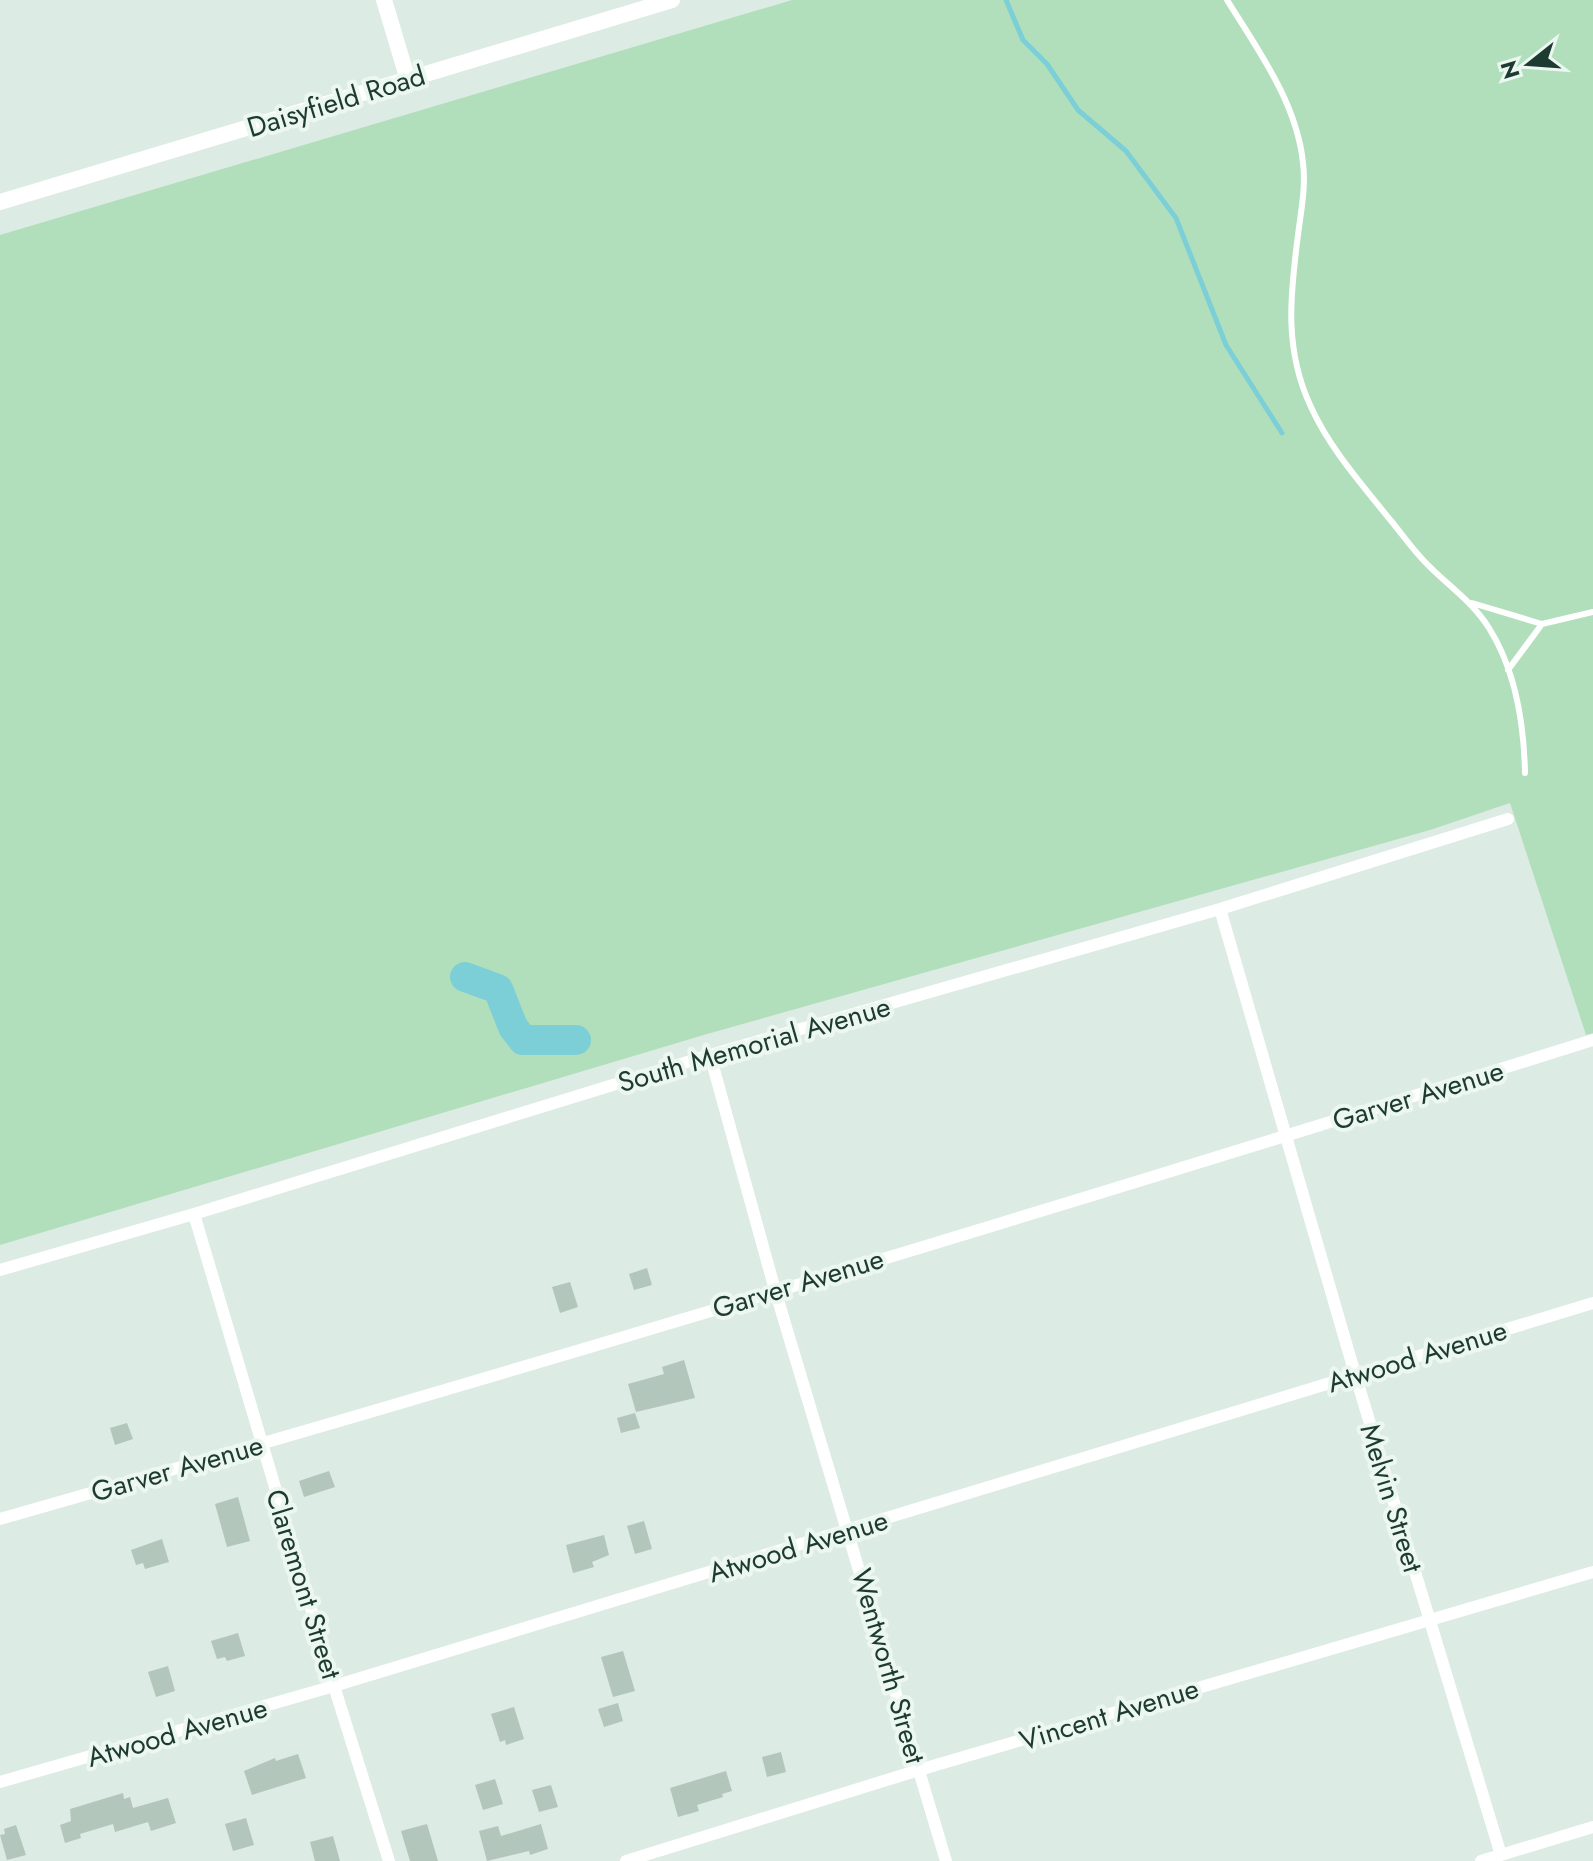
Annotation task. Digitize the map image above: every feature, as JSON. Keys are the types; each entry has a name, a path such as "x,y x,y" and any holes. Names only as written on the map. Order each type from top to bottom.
{"street":[{"path":"384,0 408,80"},
{"name":"Daisyfield Road","path":"0,202 672,0"},
{"name":"South Memorial Avenue","path":"0,1270 194,1214 710,1055 1220,909 1508,819"},
{"name":"Melvin Street","path":"1220,909 1355,1374 1501,1855"},
{"name":"Garver Avenue","path":"0,1519 775,1290 1593,1040"},
{"name":"Wentworth Street","path":"710,1055 775,1290 946,1861"},
{"name":"Claremont Street","path":"194,1214 389,1861"},
{"name":"Atwood Avenue","path":"0,1782 334,1686 1593,1303"},
{"name":"Vincent Avenue","path":"626,1861 919,1770 1593,1572"},
{"path":"1481,1861 1593,1827"}],"lane":[{"path":"1227,0 1277,80 1303,159 1305,183 1293,273 1290,324 1295,370 1312,410 1349,468 1425,562 1470,603 1490,629 1508,670 1524,727 1525,773"},
{"path":"1470,603 1542,624 1593,612"},
{"path":"1508,670 1542,624"}],"green space":[{"path":"792,0 1593,0 1593,1033 1586,1035 1510,803 1430,830 707,1034 0,1245 0,235"}],"building":[{"path":"647,1268 652,1285 634,1290 629,1274"},
{"path":"570,1282 578,1307 560,1313 552,1287"},
{"path":"684,1360 695,1398 636,1412 628,1384 664,1374 662,1367"},
{"path":"635,1413 640,1428 621,1433 617,1418"},
{"path":"127,1423 133,1439 115,1445 110,1428"},
{"path":"329,1471 335,1487 304,1497 299,1481"},
{"path":"238,1497 250,1541 227,1547 215,1504"},
{"path":"644,1521 652,1549 635,1554 627,1526"},
{"path":"604,1535 609,1555 592,1562 594,1567 573,1573 566,1545"},
{"path":"162,1539 169,1562 145,1569 143,1563 136,1565 131,1550"},
{"path":"238,1633 245,1656 227,1661 225,1657 217,1659 211,1641"},
{"path":"623,1651 635,1691 613,1697 601,1657"},
{"path":"168,1666 175,1691 156,1697 148,1672"},
{"path":"618,1703 623,1721 604,1727 598,1709"},
{"path":"514,1707 524,1739 506,1745 505,1740 500,1742 491,1714"},
{"path":"781,1752 786,1772 767,1777 762,1757"},
{"path":"298,1754 306,1778 252,1795 244,1771 275,1758 276,1761"},
{"path":"726,1771 732,1791 697,1805 699,1811 678,1817 670,1788"},
{"path":"495,1779 503,1804 483,1810 475,1785"},
{"path":"551,1785 558,1807 539,1812 532,1790"},
{"path":"123,1793 124,1799 130,1797 133,1808 168,1798 176,1823 151,1831 148,1822 115,1832 113,1824 80,1834 81,1838 65,1843 60,1825 71,1821 70,1809"},
{"path":"246,1818 254,1845 233,1851 225,1824"},
{"path":"427,1824 438,1861 410,1861 401,1831"},
{"path":"541,1824 548,1849 530,1855 529,1851 487,1861 479,1831 498,1826 501,1836"},
{"path":"16,1825 26,1855 7,1860 0,1835 5,1834 4,1829"},
{"path":"333,1836 340,1861 315,1861 310,1842"}],"waterway":[{"path":"1006,0 1023,40 1047,64 1078,110 1126,151 1176,218 1226,345 1282,433"},
{"path":"465,977 498,989 513,1027 523,1040 576,1040"}]}
